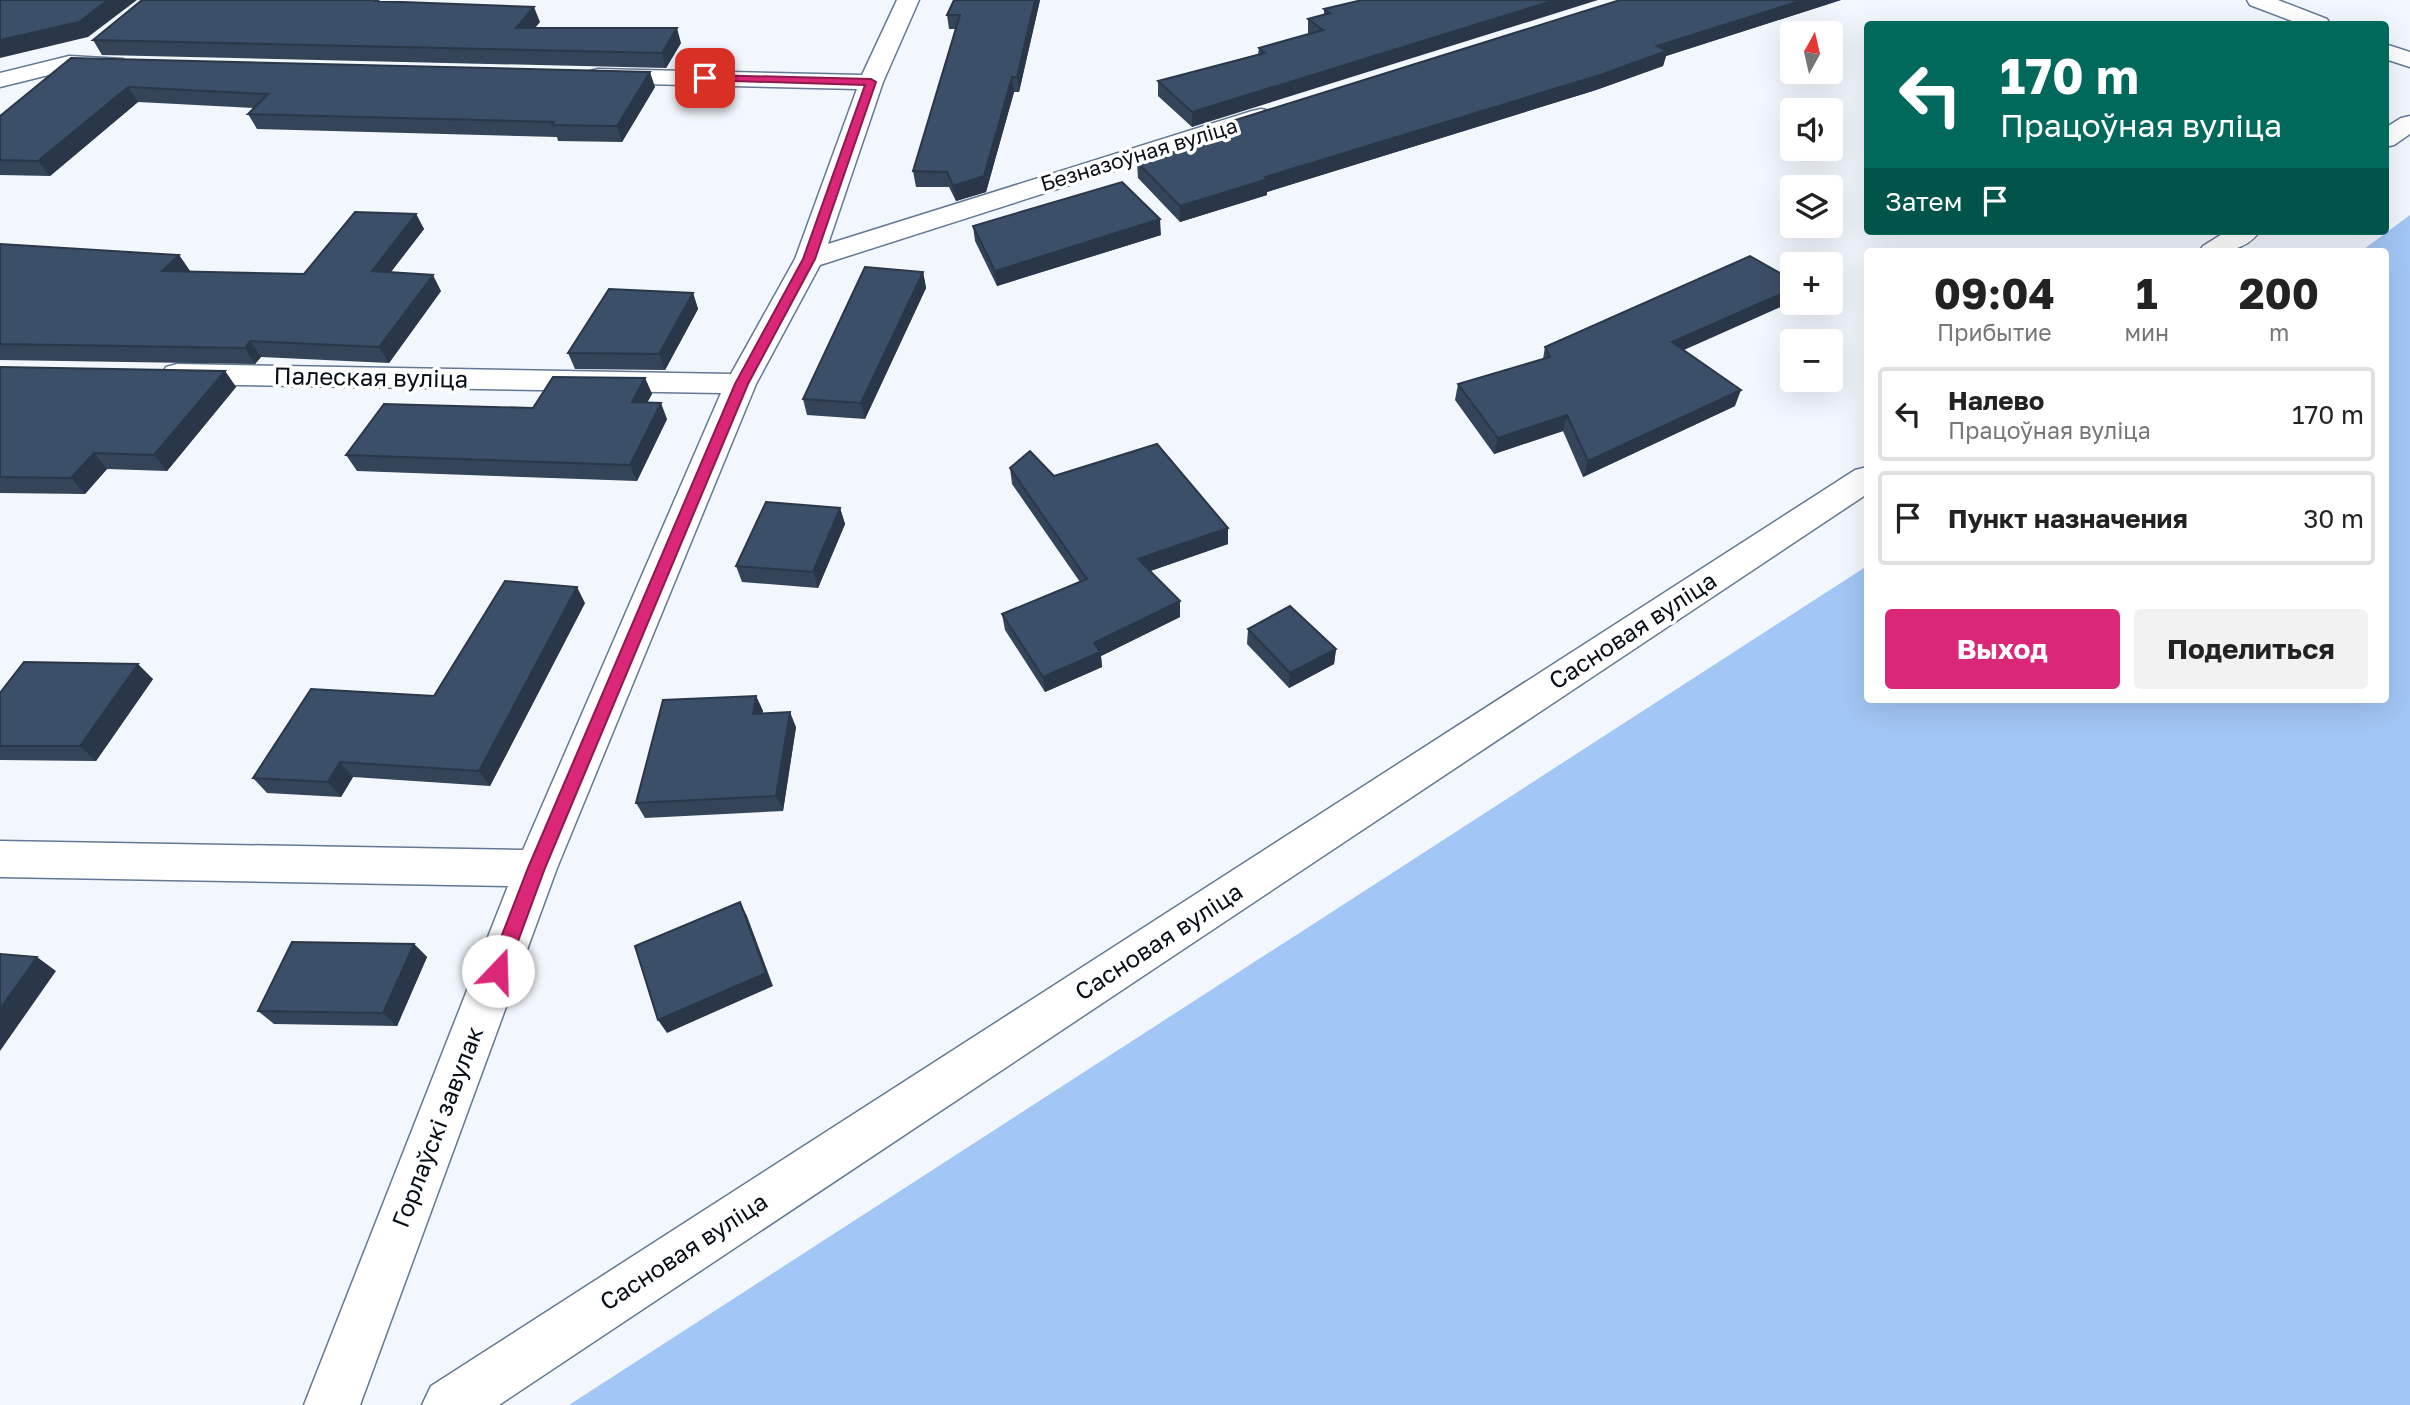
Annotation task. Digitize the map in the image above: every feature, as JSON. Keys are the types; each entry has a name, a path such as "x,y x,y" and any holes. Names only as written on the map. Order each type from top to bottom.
{"street":[{"name":"Горлаўскі завулак","path":"332,1405 536,868 741,384 809,259 871,82 908,0"},
{"path":"2258,0 2311,21"},
{"path":"30,95 101,39"},
{"path":"2389,53 2410,61"},
{"path":"0,80 69,63 138,65"},
{"path":"580,75 871,82"},
{"name":"Безназоўная вуліца","path":"809,259 1286,108"},
{"path":"2389,137 2410,124"},
{"path":"2219,248 2240,235"},
{"name":"Палеская вуліца","path":"154,374 741,384"},
{"name":"Сасновая вуліца","path":"450,1405 1864,480"},
{"path":"0,859 536,868"}],"shaded area":[{"path":"2410,215 2410,1405 569,1405 1864,568 1864,703 2389,703 2389,248 2365,248 2383,235 2389,235 2389,231"}],"building":[{"path":"0,0 108,0 79,22 0,40"},
{"path":"142,0 376,0 534,7 516,28 677,28 662,53 93,40"},
{"path":"954,0 1035,0 1017,77 1012,77 984,176 953,186 947,172 913,171 960,15 947,15"},
{"path":"1362,0 1555,0 1192,112 1158,81 1265,53 1259,48 1323,30 1308,19 1330,13 1324,9"},
{"path":"1620,0 1803,0 1657,46 1667,51 1600,75 1265,177 1268,179 1180,206 1137,162 1221,139 1210,128"},
{"path":"71,58 650,72 617,126 248,114 268,94 128,87 38,161 0,160 0,116"},
{"path":"1122,182 1160,219 995,271 973,226"},
{"path":"355,212 416,214 372,271 433,275 379,347 250,341 245,348 0,344 0,244 179,255 162,271 304,274"},
{"path":"1750,256 1780,273 1780,294 1672,342 1741,390 1588,461 1567,415 1498,438 1458,384 1550,357 1545,347"},
{"path":"865,267 923,272 861,403 803,399"},
{"path":"609,289 693,293 659,354 568,353"},
{"path":"0,367 225,371 154,455 94,453 71,478 0,477"},
{"path":"553,377 645,378 632,402 661,403 630,465 346,455 384,404 533,408"},
{"path":"1157,444 1228,528 1138,559 1180,601 1094,643 1100,652 1043,677 1002,614 1087,579 1010,468 1030,451 1054,476"},
{"path":"766,502 840,508 813,572 736,566"},
{"path":"505,581 577,587 479,771 340,762 328,782 253,778 311,689 434,696"},
{"path":"1290,606 1336,649 1290,673 1248,629"},
{"path":"24,662 138,664 80,746 0,746 0,693"},
{"path":"756,696 753,714 790,712 776,796 636,803 663,700"},
{"path":"740,902 766,973 658,1020 635,946"},
{"path":"292,942 414,944 383,1013 258,1011"},
{"path":"0,954 37,957 0,1009"}],"route":[{"path":"498,971 536,868 741,384 809,259 871,82 705,78"}]}
